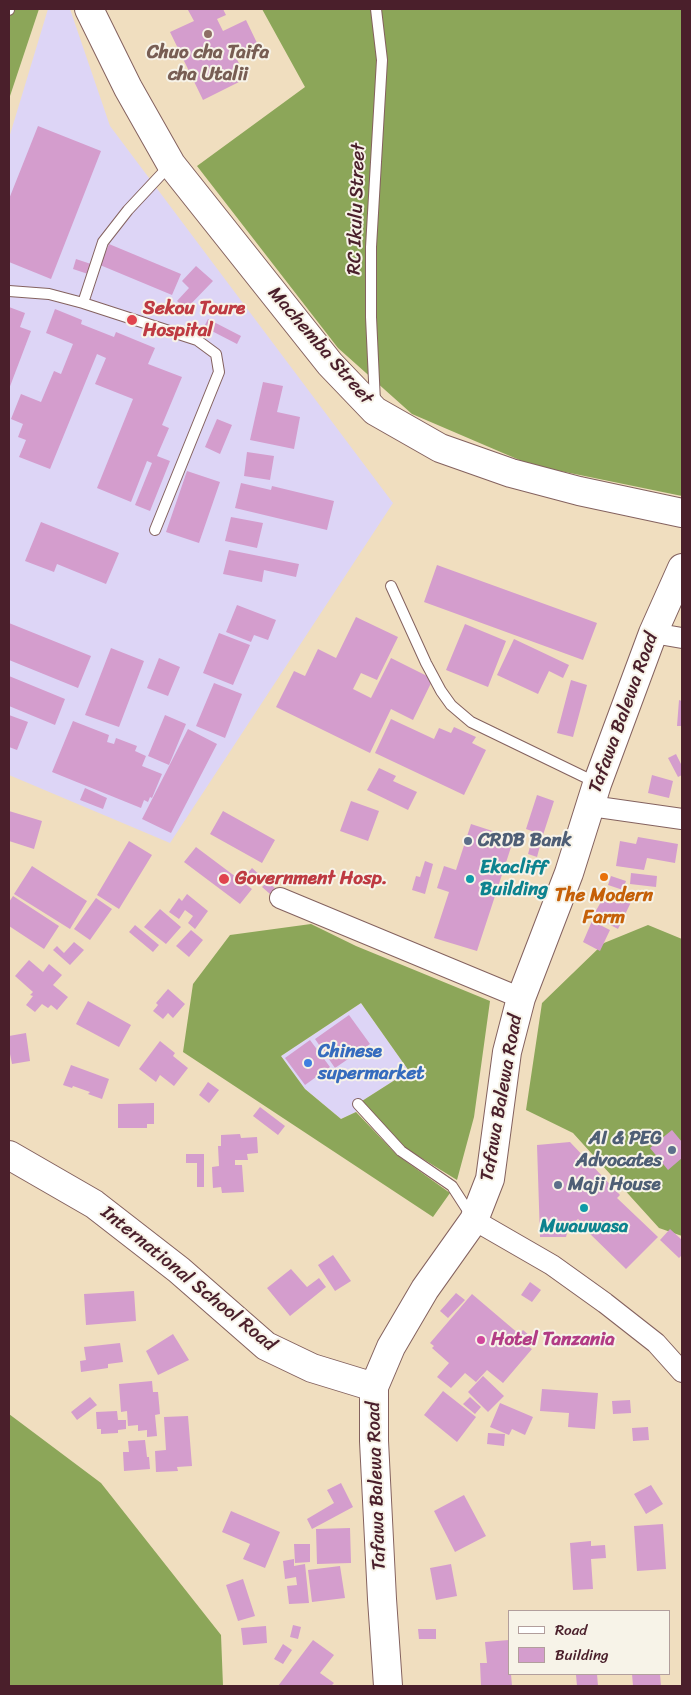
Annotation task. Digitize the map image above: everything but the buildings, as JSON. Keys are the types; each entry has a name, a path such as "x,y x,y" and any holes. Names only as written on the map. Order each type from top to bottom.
{"main road":[{"name":"Machemba Street","path":"89,9 128,88 171,164 330,364 375,410 440,448 511,473 579,491 682,514"},
{"name":"Tafawa Balewa Road","path":"388,1686 375,1451 374,1387 391,1347 426,1288 474,1220 490,1179 507,1052 521,998 569,873 594,795 653,634 682,568"},
{"name":"International School Road","path":"9,1155 94,1204 179,1270 266,1346 312,1368 374,1387"}],"street":[{"path":"653,634 682,638"},
{"path":"594,795 682,819"},
{"path":"280,898 521,998"},
{"path":"474,1220 552,1266 605,1303 656,1343 682,1372"},
{"path":"656,1343 682,1350"}],"lane":[{"name":"RC Ikulu Street","path":"375,410 371,317 371,247 382,60 376,9"},
{"path":"83,303 103,242 128,210 171,164"},
{"path":"9,291 49,294 83,303 197,340 216,354 219,372 155,530"},
{"path":"391,586 426,663 451,705 471,722 594,795"},
{"path":"358,1104 401,1151 452,1186 474,1220"}],"shaded area":[{"name":"Sekou Toure Hospital","path":"48,9 70,9 110,126 393,503 170,843 9,775 9,138"},
{"path":"361,1003 409,1071 362,1101 356,1112 341,1119 305,1089 281,1056"}],"green space":[{"path":"9,9 39,9 9,99"},
{"path":"262,9 682,9 682,496 531,465 412,414 338,348 197,166 305,87"},
{"path":"311,924 356,946 490,1001 474,1117 457,1180 402,1146 362,1101 409,1071 361,1003 281,1056 305,1089 341,1119 356,1112 397,1155 450,1193 433,1217 183,1052 193,984 230,935"},
{"path":"648,925 682,939 682,1236 659,1228 573,1133 526,1110 542,1003 604,943"},
{"path":"9,1414 101,1483 221,1635 223,1686 9,1686"}],"place":[{"name":"Chuo cha Taifa cha Utalii","path":"208,34"},
{"name":"Sekou Toure Hospital","path":"132,320"},
{"name":"CRDB Bank","path":"468,841"},
{"name":"The Modern Farm","path":"604,877"},
{"name":"Government Hosp.","path":"224,879"},
{"name":"Ekacliff Building","path":"470,879"},
{"name":"Chinese supermarket","path":"308,1063"},
{"name":"AI & PEG Advocates","path":"672,1150"},
{"name":"Maji House","path":"558,1185"},
{"name":"Mwauwasa","path":"584,1208"},
{"name":"Hotel Tanzania","path":"481,1340"}]}
